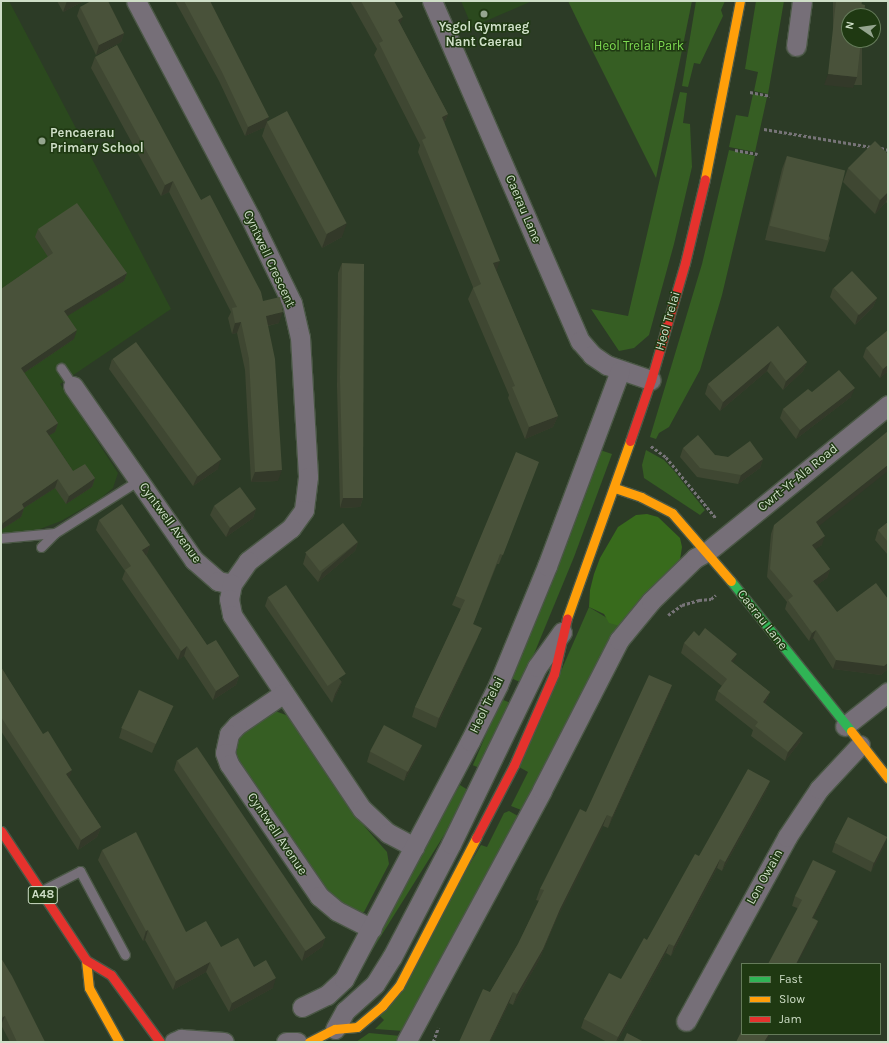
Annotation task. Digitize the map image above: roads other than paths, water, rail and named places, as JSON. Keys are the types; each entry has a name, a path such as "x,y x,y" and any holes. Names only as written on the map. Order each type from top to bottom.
{"main road":[{"name":"Heol Trelai","path":"562,632 615,488 651,380 685,263 711,153 740,1"},
{"name":"Caerau Lane","path":"615,488 641,497 672,513 708,552 860,745 888,778"},
{"name":"A48","path":"1,831 86,960 111,975 160,1042"},
{"name":"A48","path":"86,960 89,988 119,1042"},
{"name":"Heol Trelai","path":"308,1042 334,1029"}],"street":[{"name":"Cyntwell Crescent","path":"136,1 253,223 292,303 300,337 308,477 304,510 291,528 248,561 232,584"},
{"name":"Caerau Lane","path":"432,1 580,341 592,355 620,371 651,380"},
{"path":"796,46 802,1"},
{"name":"Heol Trelai","path":"302,1007 338,986 372,929 470,741 507,664 547,566 620,371"},
{"name":"Cyntwell Avenue","path":"73,386 194,560 218,581 232,584"},
{"name":"Cwrt-Yr-Ala Road","path":"708,552 888,405"},
{"path":"406,1042 538,797 619,640 651,601 695,558 708,552"},
{"path":"232,584 229,600 232,615 362,809 388,833 414,847"},
{"name":"Heol Trelai","path":"334,1029 345,1011 375,984 392,957 455,838 537,667 562,632"},
{"path":"845,726 888,692"},
{"name":"Cyntwell Avenue","path":"284,693 237,725 229,734 225,753 229,764 319,896 337,911 372,929"},
{"name":"Lon Owain","path":"686,1021 787,837 819,789 860,745"},
{"path":"174,1042 181,1039 224,1042"},
{"name":"Heol Trelai","path":"286,1042 308,1042"}],"lane":[{"path":"61,368 73,386"},
{"path":"41,547 55,533 139,480"},
{"path":"1,538 55,533"},
{"path":"41,891 80,871 125,955"}],"place":[{"name":"Ysgol Gymraeg Nant Caerau","path":"484,14"},
{"name":"Pencaerau Primary School","path":"42,141"}],"park label":[{"name":"Heol Trelai Park","path":"639,46"}]}
